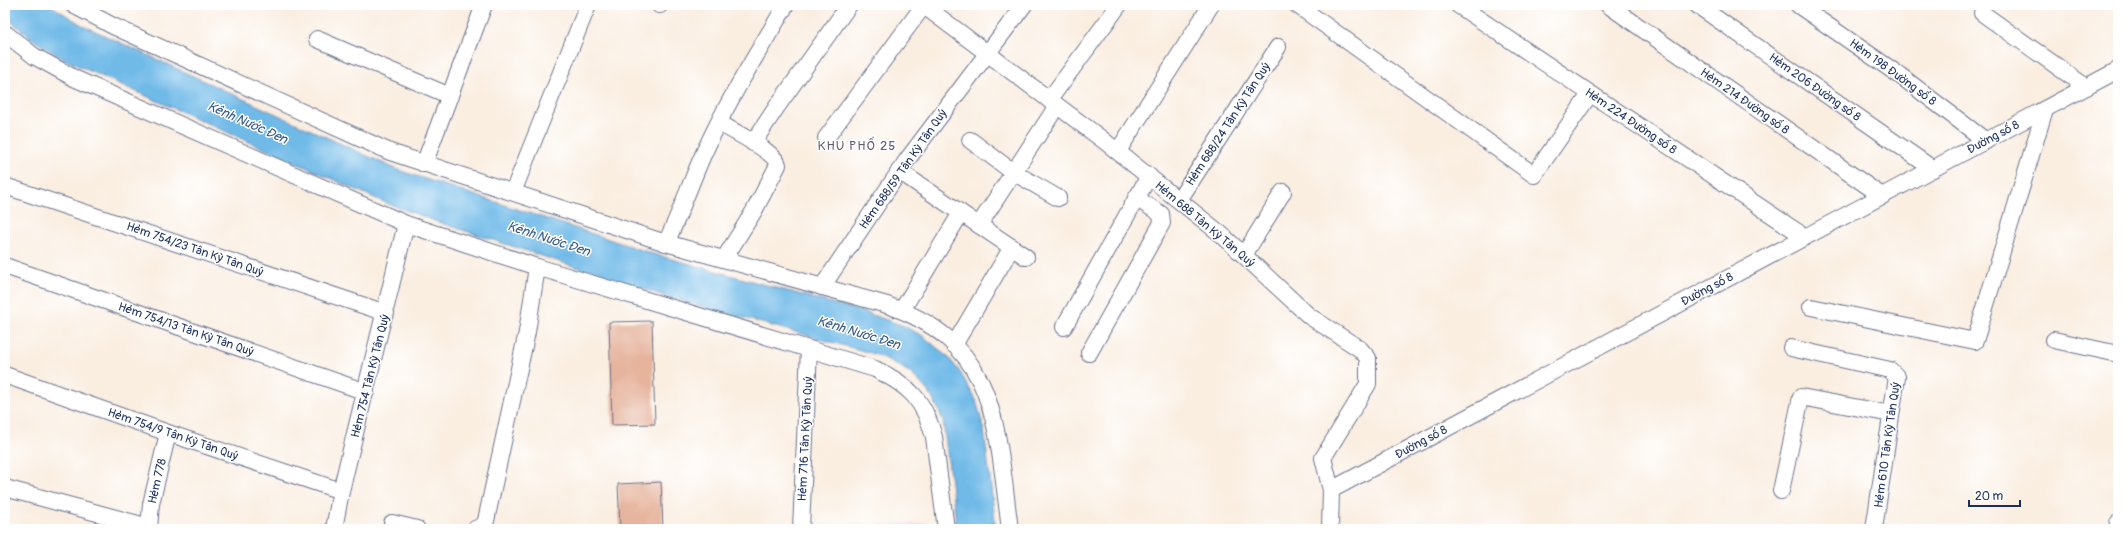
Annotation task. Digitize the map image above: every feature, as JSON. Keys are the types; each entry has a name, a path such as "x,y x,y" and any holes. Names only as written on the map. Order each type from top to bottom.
{"street":[{"path":"73,5 113,26 390,152 666,243 902,310 931,325 954,345 974,368 989,399 998,440 1010,529"},
{"path":"513,192 588,5"},
{"path":"666,243 703,155 734,93 786,5"},
{"path":"753,143 776,108 850,5"},
{"path":"826,138 924,5"},
{"name":"Hẻm 688 Tân Kỳ Tân Quý","path":"924,5 986,54 1118,151 1244,255 1309,316 1360,349 1368,358 1368,384 1323,458 1331,490"},
{"name":"Hẻm 688/59 Tân Kỳ Tân Quý","path":"822,287 899,171 1024,5"},
{"path":"979,225 1014,172 1053,103 1119,5"},
{"path":"1118,151 1211,5"},
{"path":"1297,5 1534,175 1590,94"},
{"name":"Hẻm 224 Đường số 8","path":"1458,5 1805,237"},
{"name":"Hẻm 214 Đường số 8","path":"1608,5 1882,196"},
{"name":"Hẻm 206 Đường số 8","path":"1697,5 1933,168"},
{"name":"Hẻm 198 Đường số 8","path":"1798,5 1902,77 1986,141"},
{"path":"424,164 450,96 480,6"},
{"path":"1982,13 2086,87"},
{"path":"5,33 34,56 76,79 406,224 537,267 875,369 887,374 910,390 919,400 928,417 934,437 946,529"},
{"path":"317,39 450,96"},
{"name":"Hẻm 688/24 Tân Kỳ Tân Quý","path":"1179,200 1278,47"},
{"name":"Đường số 8","path":"1331,490 2118,70"},
{"path":"1811,307 1975,341 2045,109"},
{"path":"719,123 753,143 775,158 778,162 777,170 724,259"},
{"path":"970,140 1014,172 1058,198"},
{"path":"899,171 1026,257"},
{"path":"1064,327 1149,176"},
{"name":"Hẻm 754/23 Tân Kỳ Tân Quý","path":"5,186 386,313"},
{"path":"1244,255 1284,192"},
{"path":"1089,353 1162,223 1161,214 1136,198"},
{"path":"902,310 961,213"},
{"name":"Hẻm 754 Tân Kỳ Tân Quý","path":"334,529 341,492 386,313 406,224"},
{"path":"954,345 1012,247"},
{"name":"Hẻm 754/13 Tân Kỳ Tân Quý","path":"5,266 366,392"},
{"path":"475,529 485,525 527,332 537,267"},
{"path":"2054,340 2118,354"},
{"name":"Hẻm 610 Tân Kỳ Tân Quý","path":"1791,348 1895,373 1897,377 1874,529"},
{"name":"Hẻm 716 Tân Kỳ Tân Quý","path":"801,529 809,349"},
{"name":"Hẻm 754/9 Tân Kỳ Tân Quý","path":"5,375 341,492"},
{"path":"1781,491 1801,397 1891,414"},
{"name":"Hẻm 778","path":"149,528 151,504 168,433"},
{"path":"5,488 149,528"},
{"path":"1330,529 1331,490"},
{"path":"392,523 418,529"},
{"path":"2117,529 2118,523"}],"shaded area":[{"path":"932,523 933,529 807,529 807,526"}],"water":[{"name":"Kênh Nước Đen","path":"5,5 50,5 82,25 398,170 657,255 864,312 904,326 923,336 948,357 960,372 976,400 984,430 996,529 957,529 943,421 938,408 932,397 916,378 906,370 884,358 871,353 671,298 438,222 386,203 61,58 31,38 5,16"}],"building":[{"path":"652,321 655,424 612,425 609,322"},
{"path":"661,482 663,529 620,529 618,484"}],"district":[{"name":"KHU PHỐ 25","path":"857,145"}]}
